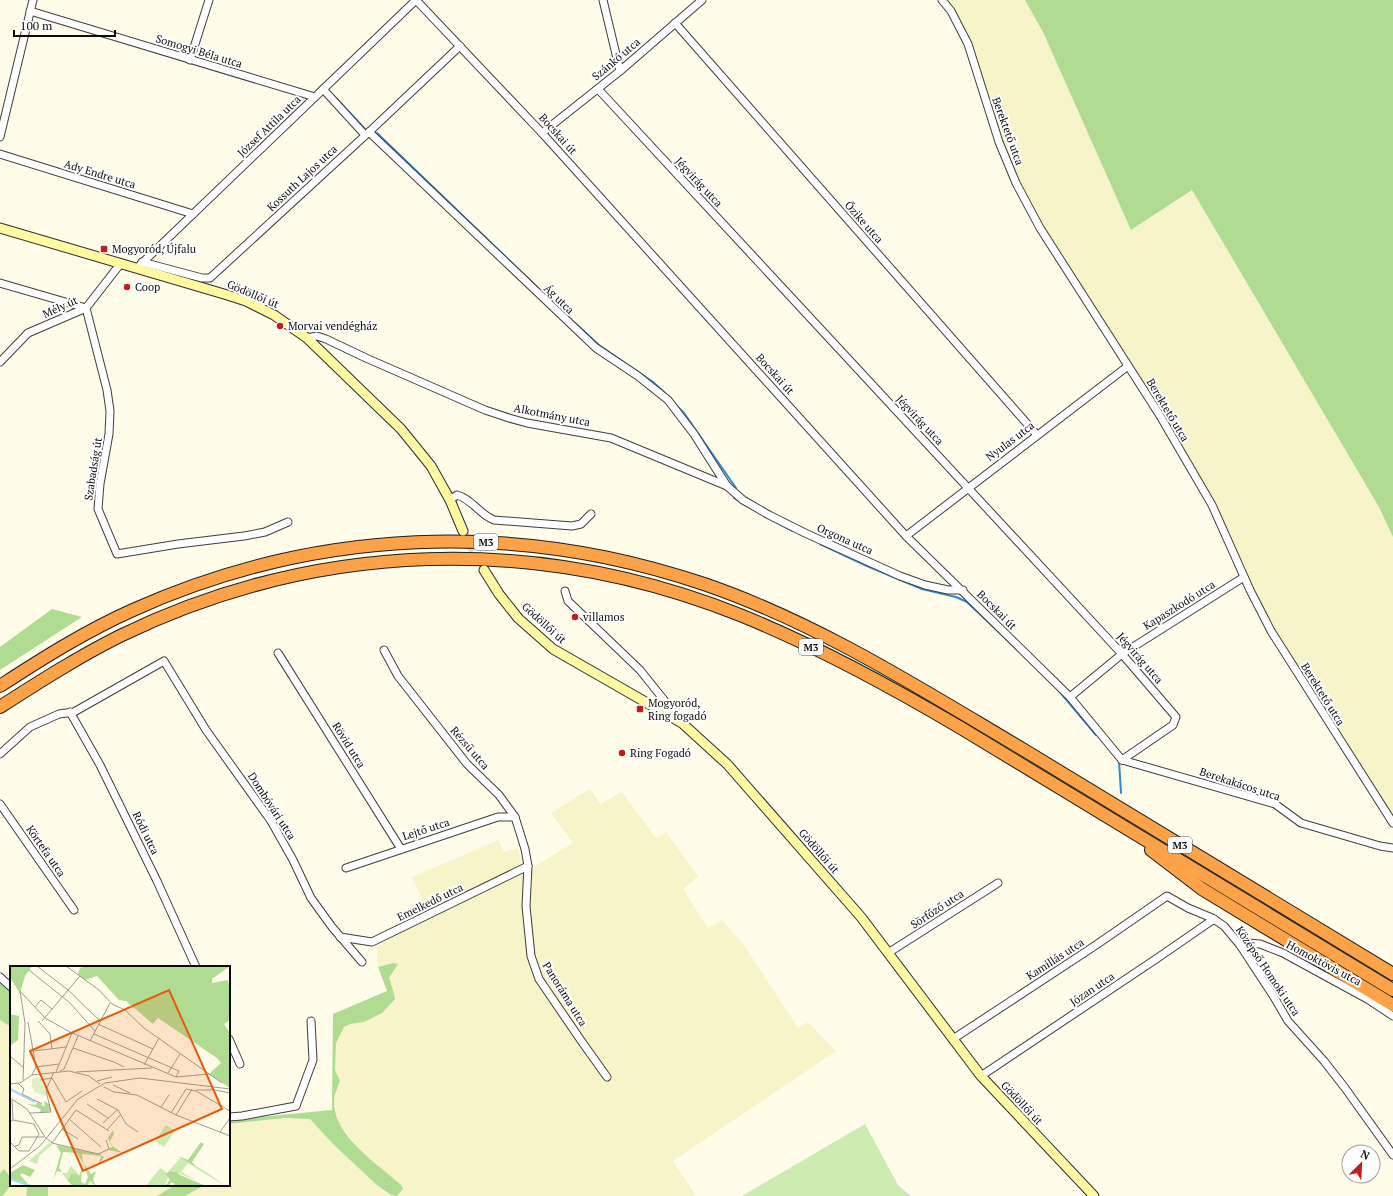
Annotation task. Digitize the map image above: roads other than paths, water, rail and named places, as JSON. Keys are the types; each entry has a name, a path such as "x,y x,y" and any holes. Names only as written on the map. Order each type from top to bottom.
{"highway":[{"name":"M3","path":"0,686 55,650 133,610 195,585 256,566 288,558 375,544 443,541 478,541 523,544 601,556 629,562 706,585 780,615 858,654 899,676 1051,766 1393,974"},
{"name":"M3","path":"0,707 75,660 118,637 178,611 261,583 317,571 404,560 473,558 572,569 629,580 709,604 774,629 889,687 961,728 1393,990"},
{"path":"1107,816 1202,889 1393,1005"}],"main road":[{"name":"Gödöllői út","path":"0,228 121,263 139,265 252,304 274,314 307,338 401,430 431,466 450,500 463,531"},
{"name":"Gödöllői út","path":"484,570 518,618 552,649 682,724 727,764 861,917 981,1076 1094,1196"}],"street":[{"path":"0,137 33,0"},
{"path":"190,60 209,0"},
{"name":"Bocskai út","path":"416,0 542,133 906,536 963,590 1070,697 1122,760"},
{"name":"József Attila utca","path":"139,265 416,0"},
{"path":"603,0 620,71"},
{"name":"Berektető utca","path":"942,0 951,11 968,44 999,142 1016,183 1040,228 1159,414 1212,505 1244,577 1271,631 1393,823"},
{"name":"Szánkó utca","path":"542,133 620,71 698,1"},
{"name":"Somogyi Béla utca","path":"30,11 315,98"},
{"name":"Őzike utca","path":"675,23 1037,435"},
{"name":"Kossuth Lajos utca","path":"139,265 202,278 210,278 460,46"},
{"name":"Ág utca","path":"323,89 367,133 596,348 638,376 668,400 694,434 727,486"},
{"name":"Jégvirág utca","path":"598,89 1122,654 1176,717 1173,725 1122,760"},
{"name":"Ady Endre utca","path":"0,154 192,214"},
{"name":"Mély út","path":"0,362 28,333 86,308 121,263"},
{"path":"0,283 86,308"},
{"name":"Szabadság út","path":"86,308 107,390 110,411 110,434 100,484 98,509 117,554 178,544 244,536 265,532 288,522"},
{"name":"Alkotmány utca","path":"307,338 317,336 326,339 485,410 527,423 611,438 727,486"},
{"name":"Nyulas utca","path":"906,536 1128,366"},
{"name":"Orgona utca","path":"727,486 743,500 805,534 900,576 925,585 948,590 963,590"},
{"path":"450,500 457,495 463,496 487,517 494,520 572,526 581,524 592,514"},
{"name":"Kapaszkodó utca","path":"1070,697 1122,654 1244,577"},
{"path":"565,591 568,601 640,670 682,724"},
{"name":"Rézsű utca","path":"384,650 398,676 467,764 499,795 515,817 525,850 528,866"},
{"name":"Rövid utca","path":"278,653 401,849"},
{"name":"Dombóvári utca","path":"70,712 74,712 164,661 206,730 271,821 293,860 311,898 340,937 362,962"},
{"path":"0,754 30,727 60,714 70,712"},
{"name":"Ródi utca","path":"70,712 104,772 157,881 196,966"},
{"name":"Berekakácos utca","path":"1122,760 1275,804 1301,823 1380,846 1393,848"},
{"name":"Körtefa utca","path":"0,804 74,910"},
{"name":"Lejtő utca","path":"346,868 498,817 515,817"},
{"name":"Emelkedő utca","path":"340,937 372,942 528,866"},
{"name":"Panoráma utca","path":"528,866 526,906 531,956 534,969 577,1036 607,1077"},
{"name":"Sörfőző utca","path":"888,954 998,883"},
{"name":"Középső Homoki utca","path":"1167,896 1188,908 1214,919 1224,926 1240,945 1274,996 1288,1021 1324,1061 1393,1155"},
{"name":"Kamillás utca","path":"953,1039 1096,945 1167,896"},
{"name":"Józan utca","path":"981,1076 1156,960 1214,919"},
{"name":"Homoktövis utca","path":"1240,945 1248,943 1260,944 1283,953 1369,1000 1393,1016"},
{"path":"0,977 10,986"},
{"path":"230,1117 296,1106 313,1060 311,1021"},
{"path":"230,1041 240,1064"}],"waterway":[{"path":"336,98 365,129"},
{"path":"377,133 537,287"},
{"path":"575,323 599,345 653,382 666,394"},
{"path":"673,402 684,413 736,488"},
{"path":"734,498 751,508"},
{"path":"772,520 793,531"},
{"path":"820,544 922,589 956,597 967,602 1019,651"},
{"path":"1059,691 1096,735"},
{"path":"1119,761 1121,793"}],"tunnel":[{"path":"463,531 481,565"}],"place":[{"name":"Mogyoród, Újfalu","path":"104,249"},
{"name":"Coop","path":"127,287"},
{"name":"Morvai vendégház","path":"280,326"},
{"name":"villamos","path":"575,617"},
{"name":"Mogyoród, Ring fogadó","path":"640,709"},
{"name":"Ring Fogadó","path":"622,753"}]}
